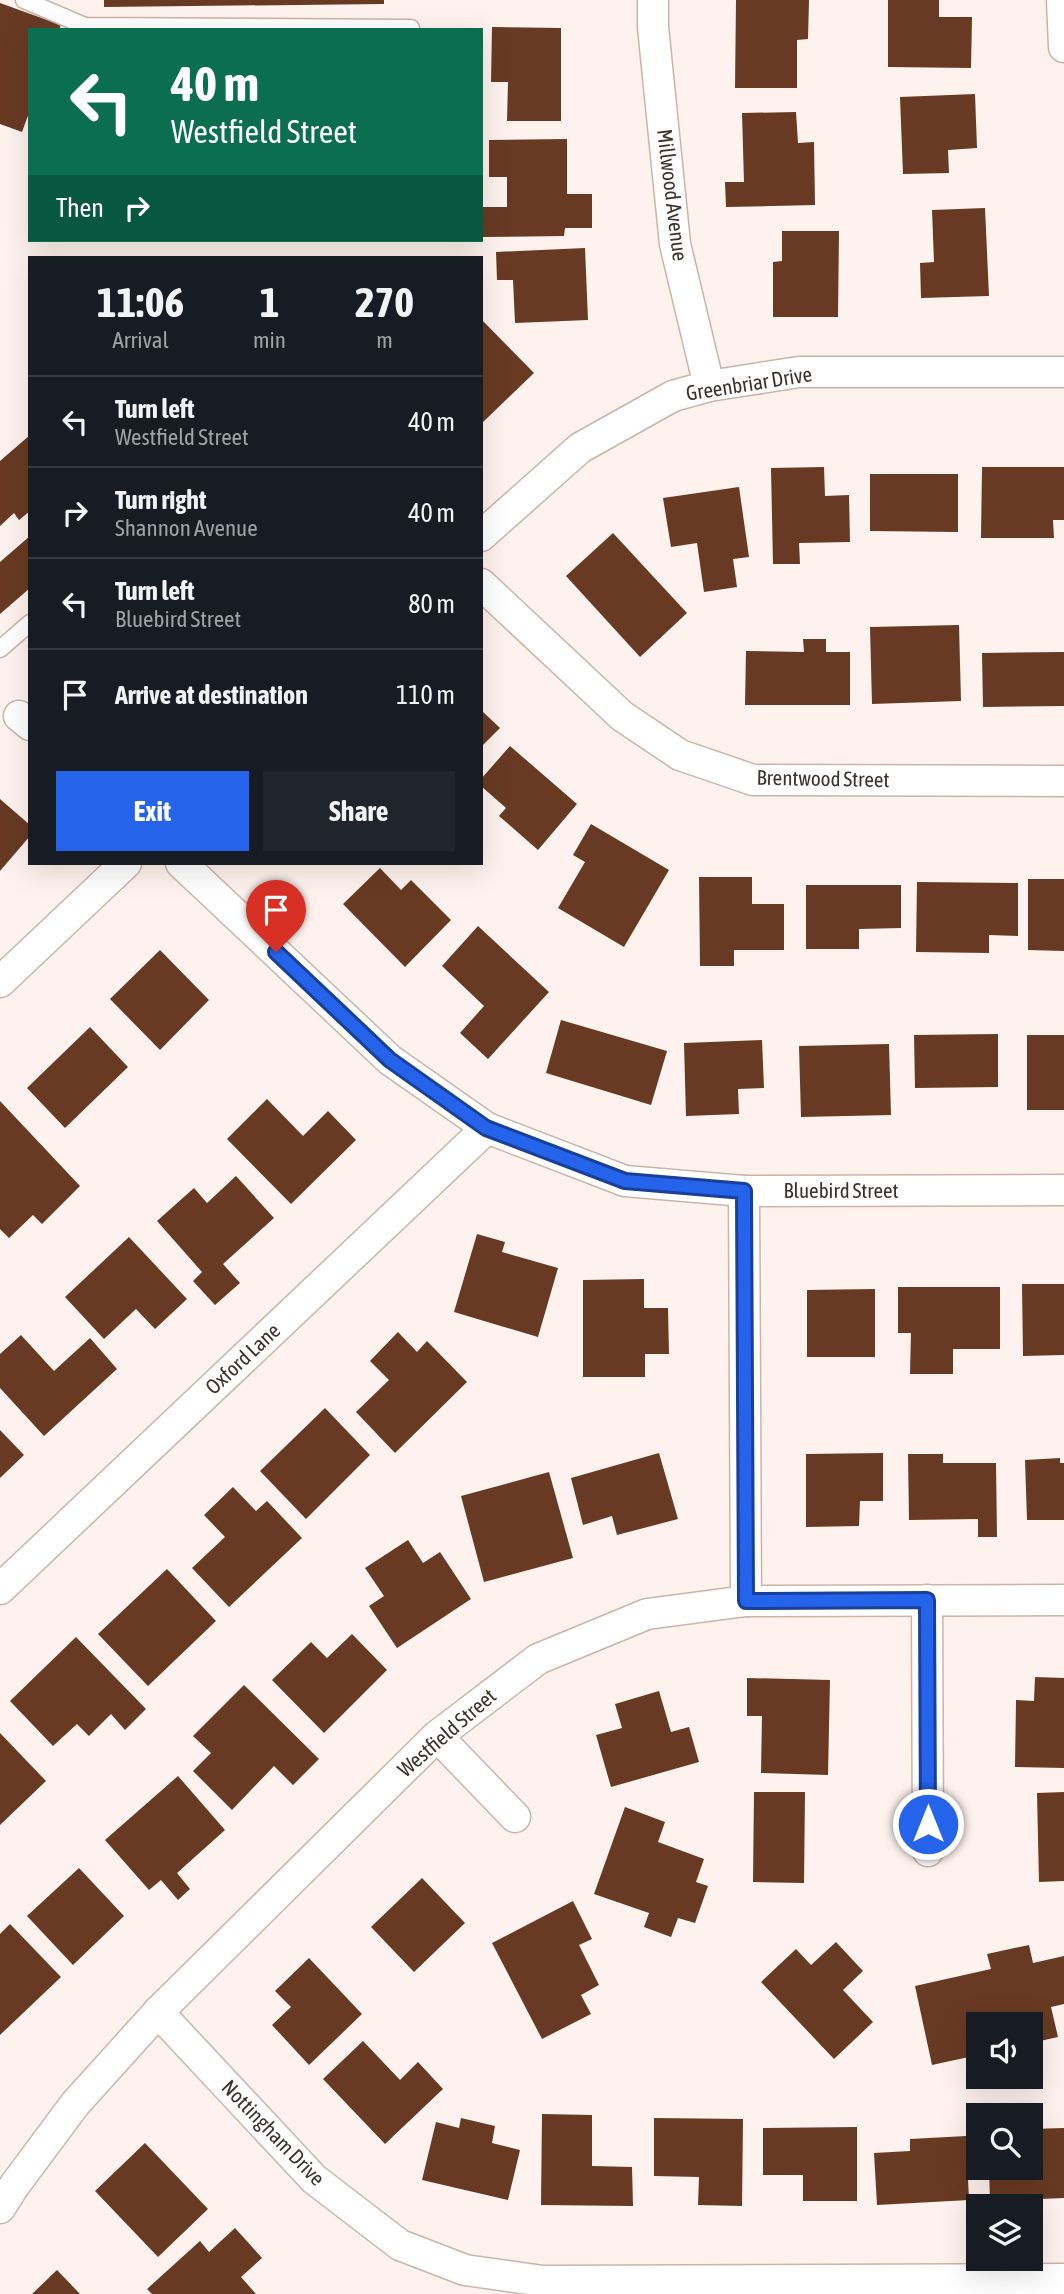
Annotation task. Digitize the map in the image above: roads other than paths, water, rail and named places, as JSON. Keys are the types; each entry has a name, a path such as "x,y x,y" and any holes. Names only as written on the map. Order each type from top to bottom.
{"street":[{"name":"Millwood Avenue","path":"653,0 653,27 675,244 709,386"},
{"path":"1062,0 1064,47"},
{"name":"Greenbriar Drive","path":"483,534 580,448 673,396 709,386 799,372 1064,372"},
{"name":"Brentwood Street","path":"483,586 622,716 680,755 752,780 1064,781"},
{"path":"0,982 124,865"},
{"name":"Bluebird Street","path":"183,865 390,1060 486,1128 625,1181 744,1191 1064,1190"},
{"name":"Oxford Lane","path":"0,1589 486,1128"},
{"path":"744,1191 746,1601"},
{"path":"927,1600 928,1852"},
{"name":"Westfield Street","path":"0,2208 75,2104 158,2012 437,1736 538,1658 647,1614 746,1601 1064,1600"},
{"path":"437,1736 515,1817"},
{"name":"Nottingham Drive","path":"158,2012 314,2179 400,2245 465,2270 543,2281 1064,2279"}],"lane":[{"path":"24,0 85,26 411,28"},
{"path":"0,649 28,625"}]}
